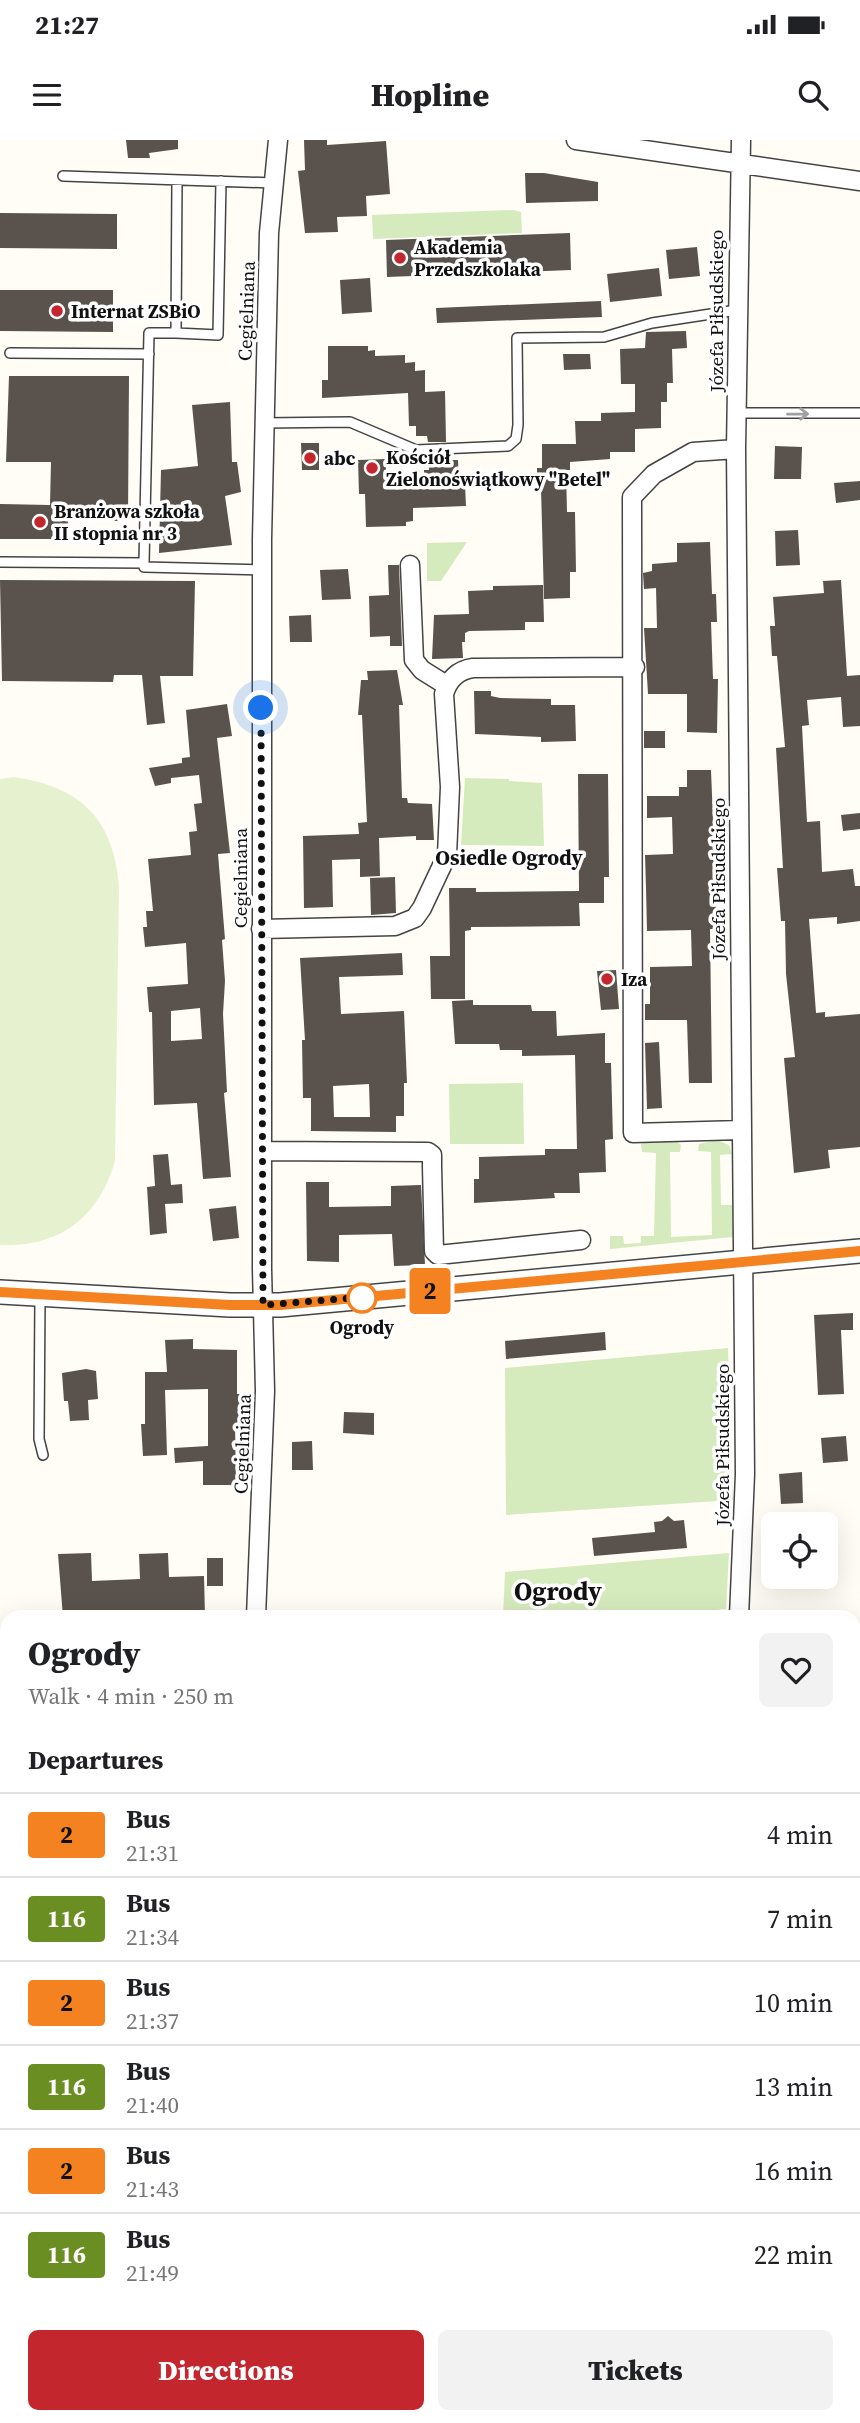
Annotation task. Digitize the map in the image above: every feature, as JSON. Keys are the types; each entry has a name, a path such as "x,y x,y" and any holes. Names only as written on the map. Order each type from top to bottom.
{"street":[{"name":"Cegielniana","path":"256,1610 265,1391 261,570 273,183 278,140"},
{"path":"576,140 860,181"},
{"name":"Józefa Piłsudskiego","path":"739,1610 745,1474 736,449 741,140"},
{"path":"736,449 693,452 653,474 634,492 634,1133 741,1130"},
{"path":"410,565 414,660 422,670 446,685"},
{"path":"261,929 395,926 415,918 447,855 450,787 444,694 446,685 457,674 473,668 635,667"},
{"path":"262,1151 428,1152 432,1155 434,1251 438,1255 582,1240"},
{"path":"0,1292 263,1305 860,1251"}],"lane":[{"path":"63,176 273,183"},
{"path":"176,333 177,180"},
{"path":"221,181 218,335 149,333 144,567 261,570"},
{"path":"264,423 350,422 416,450 508,446 516,439 518,425 517,338 604,337 652,323 737,310"},
{"path":"10,353 149,354"},
{"path":"737,413 860,413"},
{"path":"0,562 144,563"},
{"path":"40,1294 39,1440 43,1455"}],"green space":[{"path":"513,210 521,212 522,233 373,239 372,215"},
{"path":"467,542 441,581 427,581 427,543"},
{"path":"14,777 38,782 75,798 101,825 116,863 119,887 115,1161 99,1198 74,1225 41,1241 0,1245 0,779"},
{"path":"465,778 542,783 544,846 461,845"},
{"path":"523,1083 524,1144 450,1144 449,1084"},
{"path":"650,1139 674,1139 681,1145 680,1152 670,1152 671,1237 712,1235 711,1152 698,1151 699,1144 717,1140 729,1145 732,1154 720,1155 721,1205 733,1205 733,1237 610,1249 610,1236 623,1236 624,1244 641,1243 641,1236 654,1236 656,1153 642,1152 641,1144"},
{"path":"728,1348 733,1500 506,1515 505,1368"},
{"path":"729,1553 726,1609 715,1610 503,1610 505,1572"}],"building":[{"path":"126,140 178,140 178,149 149,153 150,158 128,158"},
{"path":"304,140 327,140 327,145 386,141 390,194 366,196 367,216 337,217 338,232 305,233 298,171 305,170"},
{"path":"525,173 544,173 598,182 598,201 526,203"},
{"name":"Internat ZSBiO","path":"0,213 117,214 117,249 0,248"},
{"path":"570,233 571,270 387,277 386,240"},
{"path":"697,247 700,276 669,279 666,250"},
{"path":"659,268 662,296 610,302 607,274"},
{"path":"370,278 372,312 342,314 340,280"},
{"name":"Internat ZSBiO","path":"0,290 113,290 113,332 0,331"},
{"path":"601,301 602,317 437,323 436,308"},
{"path":"686,331 687,348 672,349 673,383 667,383 667,402 661,402 661,428 635,429 635,452 610,452 610,459 570,462 570,470 566,470 567,512 575,512 576,572 570,572 570,598 544,599 541,488 537,488 537,468 542,468 542,444 576,444 575,421 601,421 601,413 635,412 635,384 621,384 620,349 645,348 646,332"},
{"path":"328,346 368,346 368,351 375,350 375,356 405,355 405,363 415,362 415,371 425,370 425,392 445,391 446,442 428,442 427,436 416,436 416,426 409,426 408,393 322,398 322,380 328,380"},
{"path":"563,354 590,354 591,369 564,370"},
{"path":"9,376 129,376 128,521 68,521 67,539 0,539 0,504 50,505 51,462 6,462"},
{"path":"230,402 232,462 237,462 241,492 225,496 232,545 159,553 161,470 198,466 192,405"},
{"name":"abc","path":"301,443 319,443 319,470 302,470"},
{"path":"775,446 802,447 801,479 774,479"},
{"path":"428,456 447,456 447,460 458,460 459,485 465,485 466,506 413,508 413,521 406,522 406,526 366,527 365,494 359,494 358,460 386,459 386,479 424,477 424,470 429,470"},
{"path":"860,481 860,500 836,503 834,483"},
{"path":"798,530 800,565 776,566 775,531"},
{"path":"710,542 712,594 716,594 717,622 711,622 713,679 718,679 717,733 687,732 687,694 648,694 644,628 657,628 656,588 644,589 643,573 652,571 652,564 677,562 677,543"},
{"path":"388,565 399,565 402,646 390,646 390,636 370,637 369,596 389,595"},
{"path":"348,569 351,599 322,600 320,570"},
{"path":"0,580 195,581 193,676 160,676 165,723 147,725 142,675 114,675 113,682 2,681"},
{"path":"841,580 847,676 860,675 860,726 843,727 841,697 807,700 809,725 802,726 807,822 820,821 822,872 853,869 855,886 860,886 860,921 837,924 837,917 809,919 816,1013 825,1012 825,1017 860,1014 860,1147 828,1150 830,1168 794,1173 784,1058 795,1057 786,974 785,921 781,921 777,868 783,868 776,748 785,747 777,656 772,656 770,626 775,626 773,597 824,593 823,581"},
{"path":"543,585 544,622 525,622 525,630 469,631 465,633 465,642 462,642 463,658 432,659 434,615 469,614 468,591 493,590 493,586"},
{"path":"311,615 312,642 290,642 289,616"},
{"path":"397,670 403,705 399,705 402,798 407,798 408,803 432,804 434,840 416,840 416,836 379,838 380,876 360,877 360,859 332,860 333,907 304,908 303,836 359,834 358,823 367,822 362,715 358,715 361,680 368,680 367,671"},
{"path":"474,691 491,691 491,696 500,698 551,699 551,705 575,705 576,741 541,742 541,737 475,734"},
{"path":"227,704 232,736 217,738 230,853 218,854 225,939 222,940 227,1092 224,1093 231,1177 203,1179 197,1103 154,1105 152,1012 149,1012 147,987 188,984 186,943 145,947 143,927 147,927 146,911 153,911 148,859 191,855 189,832 197,831 194,804 202,803 199,775 171,778 171,783 155,786 149,768 182,763 182,758 190,757 186,710","holes":["200,1008 202,1039 171,1041 171,1011"]},
{"path":"644,731 665,731 665,748 644,748"},
{"path":"687,770 711,770 716,895 715,929 710,929 712,1083 689,1083 687,1020 645,1020 645,1004 650,1004 650,967 692,966 691,930 647,931 645,855 673,854 672,817 647,818 647,796 679,796 679,787 687,787"},
{"path":"578,774 608,774 609,877 604,877 604,903 579,903 580,926 471,927 471,930 465,931 465,999 431,999 430,956 450,956 449,888 476,888 476,892 579,891"},
{"path":"860,813 860,829 843,831 841,815"},
{"path":"395,877 396,913 371,915 370,878"},
{"path":"402,953 403,975 339,977 341,1014 404,1011 407,1083 404,1083 404,1116 396,1116 396,1132 311,1131 311,1098 303,1098 302,1040 305,1040 300,958","holes":["369,1084 370,1117 334,1117 333,1086"]},
{"path":"616,970 619,1009 601,1010 597,971"},
{"path":"473,1000 473,1005 531,1005 532,1011 556,1011 557,1036 605,1033 605,1063 611,1063 613,1139 605,1140 606,1172 579,1173 580,1193 554,1193 555,1198 474,1203 474,1179 479,1179 479,1157 545,1155 545,1149 577,1149 575,1055 522,1056 522,1050 500,1050 499,1044 455,1044 452,1001"},
{"path":"659,1042 662,1108 647,1109 645,1043"},
{"path":"168,1154 171,1185 182,1184 183,1203 165,1204 167,1233 150,1235 147,1187 155,1186 153,1155"},
{"path":"306,1182 329,1182 329,1207 391,1206 391,1186 421,1185 425,1265 394,1266 392,1234 339,1235 339,1262 307,1261"},
{"path":"236,1206 239,1238 213,1241 209,1209"},
{"path":"853,1313 853,1330 841,1330 844,1394 818,1395 814,1315"},
{"path":"605,1332 606,1350 506,1359 505,1341"},
{"path":"193,1339 193,1349 237,1350 237,1394 242,1394 243,1423 235,1423 236,1485 203,1485 203,1461 175,1463 174,1448 208,1446 208,1389 165,1390 167,1455 143,1456 141,1424 145,1424 145,1372 167,1372 165,1340"},
{"path":"86,1369 96,1371 98,1399 88,1400 89,1420 70,1421 68,1401 64,1401 62,1373"},
{"path":"344,1412 374,1413 374,1435 343,1433"},
{"path":"846,1436 848,1461 823,1463 821,1438"},
{"path":"312,1441 313,1470 292,1470 292,1442"},
{"path":"802,1472 803,1503 781,1504 779,1474"},
{"path":"668,1516 674,1521 684,1520 687,1548 594,1556 592,1538 655,1532 654,1522 662,1521"},
{"path":"91,1553 92,1581 140,1579 139,1554 168,1553 169,1577 204,1576 205,1610 62,1610 58,1554"},
{"path":"207,1558 223,1558 223,1586 207,1586"}],"bus line":[{"name":"2","path":"0,1292 230,1305 280,1305 860,1251"}],"place":[{"name":"Akademia Przedszkolaka","path":"400,258"},
{"name":"Internat ZSBiO","path":"57,311"},
{"name":"abc","path":"310,458"},
{"name":"Kościół Zielonoświątkowy \"Betel\"","path":"372,468"},
{"name":"Branżowa szkoła II stopnia nr 3","path":"40,522"},
{"name":"Iza","path":"607,979"},
{"name":"Ogrody","path":"362,1298"}],"district":[{"name":"Osiedle Ogrody","path":"509,857"},
{"name":"Ogrody","path":"558,1591"}],"route":[{"path":"261,708 263,1305 366,1297 362,1298"}]}
